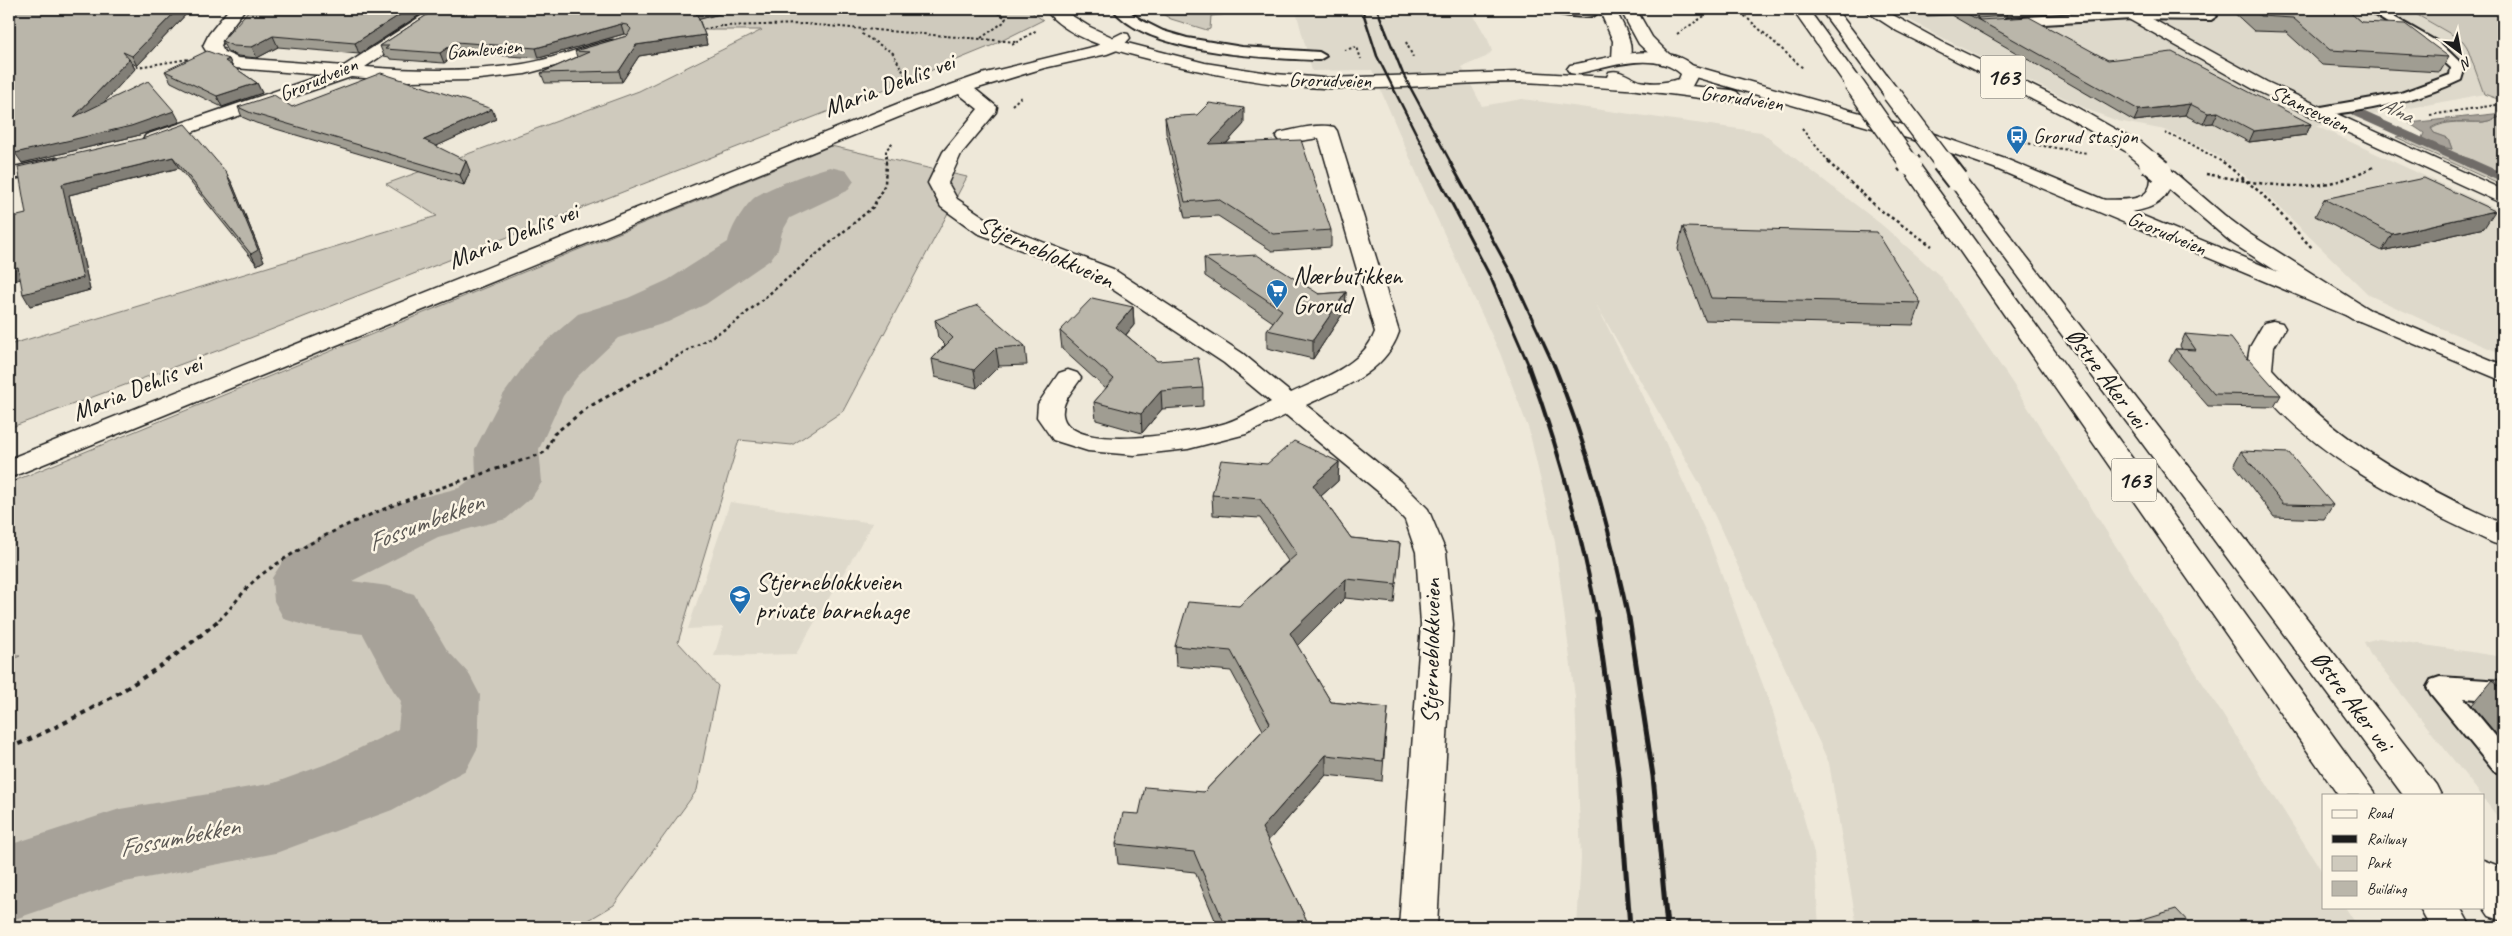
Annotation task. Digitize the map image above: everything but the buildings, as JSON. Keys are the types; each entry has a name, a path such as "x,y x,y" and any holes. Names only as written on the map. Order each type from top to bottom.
{"main road":[{"path":"217,55 212,46 216,34 237,9"},
{"name":"Grorudveien","path":"134,145 345,73 443,9"},
{"name":"Grorudveien","path":"1053,9 1057,14 1113,41 1142,51 1205,68 1299,82 1521,77 1632,84 1824,108"},
{"name":"Grorudveien","path":"1066,9 1113,41"},
{"path":"1607,9 1622,41 1617,61 1610,68 1613,74 1632,84"},
{"path":"1628,9 1645,40 1664,59"},
{"name":"163","path":"1784,9 1804,16"},
{"name":"Østre Aker vei","path":"1828,9 2422,794"},
{"name":"163","path":"1871,9 1919,36 2074,112 2134,148 2165,178 2240,238 2360,314"},
{"name":"Stanseveien","path":"2127,12 2236,73 2315,112 2503,198"},
{"name":"Østre Aker vei","path":"1804,16 2357,794"},
{"name":"Maria Dehlis vei","path":"9,469 877,118 961,86 1040,63 1078,57 1113,41"},
{"name":"Gamleveien","path":"217,55 235,63 345,73 408,76 470,75 525,69 624,42"},
{"name":"Grorudveien","path":"1521,77 1642,56 1664,59 1686,69 1963,150 2101,205 2503,374"},
{"path":"1660,88 1686,82 1690,73 1686,69"},
{"path":"961,86 985,104 988,108 984,116"},
{"name":"Stjerneblokkveien","path":"984,116 957,145 944,164 938,184 948,203 986,228 1105,274 1233,358 1291,403 1390,487 1418,516 1432,552 1437,624 1418,927"},
{"path":"1068,378 1051,404 1050,418 1062,434 1088,443 1134,447 1188,441 1237,428 1346,377 1370,359 1382,346 1387,332 1327,131 1286,137"},
{"path":"9,174 70,160"},
{"path":"2101,205 2143,203 2158,194 2165,178"},
{"path":"2273,328 2262,347 2259,370 2282,399 2327,438 2372,470 2418,496 2503,536"},
{"path":"2484,877 2503,904"},
{"path":"2439,908 2452,927"}],"lane":[{"path":"1119,9 1136,23 1181,40 1244,51 1319,56"},
{"path":"1554,9 1590,14"},
{"path":"2082,9 2094,17"},
{"path":"2315,112 2394,98 2437,87 2456,77 2458,67 2436,47 2370,9"},
{"path":"1997,23 2094,17 2127,12 2211,16"},
{"path":"2503,691 2440,687 2503,762"}],"path":[{"path":"980,38 1004,22 1006,18 992,9"},
{"path":"1672,37 1715,9"},
{"path":"1737,9 1804,68"},
{"path":"692,31 721,26 805,24 1016,42"},
{"path":"863,29 862,34 893,53 909,83"},
{"path":"122,69 217,55"},
{"path":"984,116 1003,113 1023,95"},
{"path":"2431,115 2503,104"},
{"path":"1798,123 1815,150 1829,163 1902,228 1933,247"},
{"path":"2161,132 2206,152 2239,173 2263,195 2319,254"},
{"path":"9,748 75,718 144,678 208,630 227,613 260,576 305,546 404,501 541,454 554,434 565,423 618,389 718,335 861,219 873,207 881,195 887,172 886,150 897,138"}],"shaded area":[{"path":"1311,9 1470,9 1488,40 1492,51 1486,57 1462,67 1482,106 1522,99 1761,132 1882,225 1940,276 2013,384 2322,871 2322,908 2346,908 2358,927 1857,927 1829,763 1700,484 1596,304 1662,435 1708,537 1773,712 1814,853 1819,927 1577,927 1581,858 1575,697 1555,542 1529,430 1500,353 1426,195 1372,70 1312,71 1297,15"},
{"path":"1889,9 2407,9 2463,41 2467,46 2484,94 2316,126 2503,212 2503,354 2369,295 2269,197 2243,174 2211,152 2165,130 2118,121 2091,111 1960,47"},
{"path":"2503,113 2503,116 2486,122 2450,122 2431,128 2434,133 2448,138 2452,149 2437,146 2422,138 2424,133 2409,123"},
{"path":"730,502 873,523 796,654 714,656 723,627 688,629"},
{"path":"2379,638 2503,657 2503,824 2484,799 2484,794 2480,794 2370,654 2364,642"}],"green space":[{"path":"679,9 1027,9 1043,20 991,46 888,88 222,349 9,428 9,345 437,216 386,184 639,91 762,30 663,30"},
{"path":"1154,9 1274,9 1211,16 1210,29 1207,30 1171,19"},
{"path":"2407,9 2503,9 2503,101 2484,94 2467,47 2463,41"},
{"path":"2503,116 2503,186 2396,137 2413,134 2437,146 2452,149 2448,138 2434,133 2431,129 2443,124 2483,122"},
{"path":"831,146 967,177 843,411 792,445 739,440 678,642 718,686 697,790 614,905 577,927 9,927 9,661 20,656 9,656 9,483"}],"waterway":[{"name":"Alna","path":"2355,112 2469,163"},
{"path":"2467,162 2503,178"},
{"name":"Fossumbekken","path":"9,883 120,846 276,818 362,786 437,747 441,695 420,670 388,612 310,601 308,578 332,560 415,521 482,504 509,482 507,449 533,395 556,364 598,326 648,310 687,292 752,249 756,232 772,208 830,181"}],"railway":[{"path":"1362,9 1377,56 1431,163"},
{"path":"1377,9 1403,74 1451,163"},
{"path":"1430,162 1490,276 1529,366"},
{"path":"1450,162 1512,275 1554,366"},
{"path":"1528,365 1550,428 1568,491 1598,620"},
{"path":"1554,365 1588,459 1614,555 1629,620"},
{"path":"1597,618 1619,777 1630,927"},
{"path":"1629,618 1653,776 1667,927"}],"place":[{"name":"Grorud stasjon","path":"2017,155"},
{"name":"Nærbutikken Grorud","path":"1277,309"},
{"name":"Stjerneblokkveien private barnehage","path":"740,615"}]}
